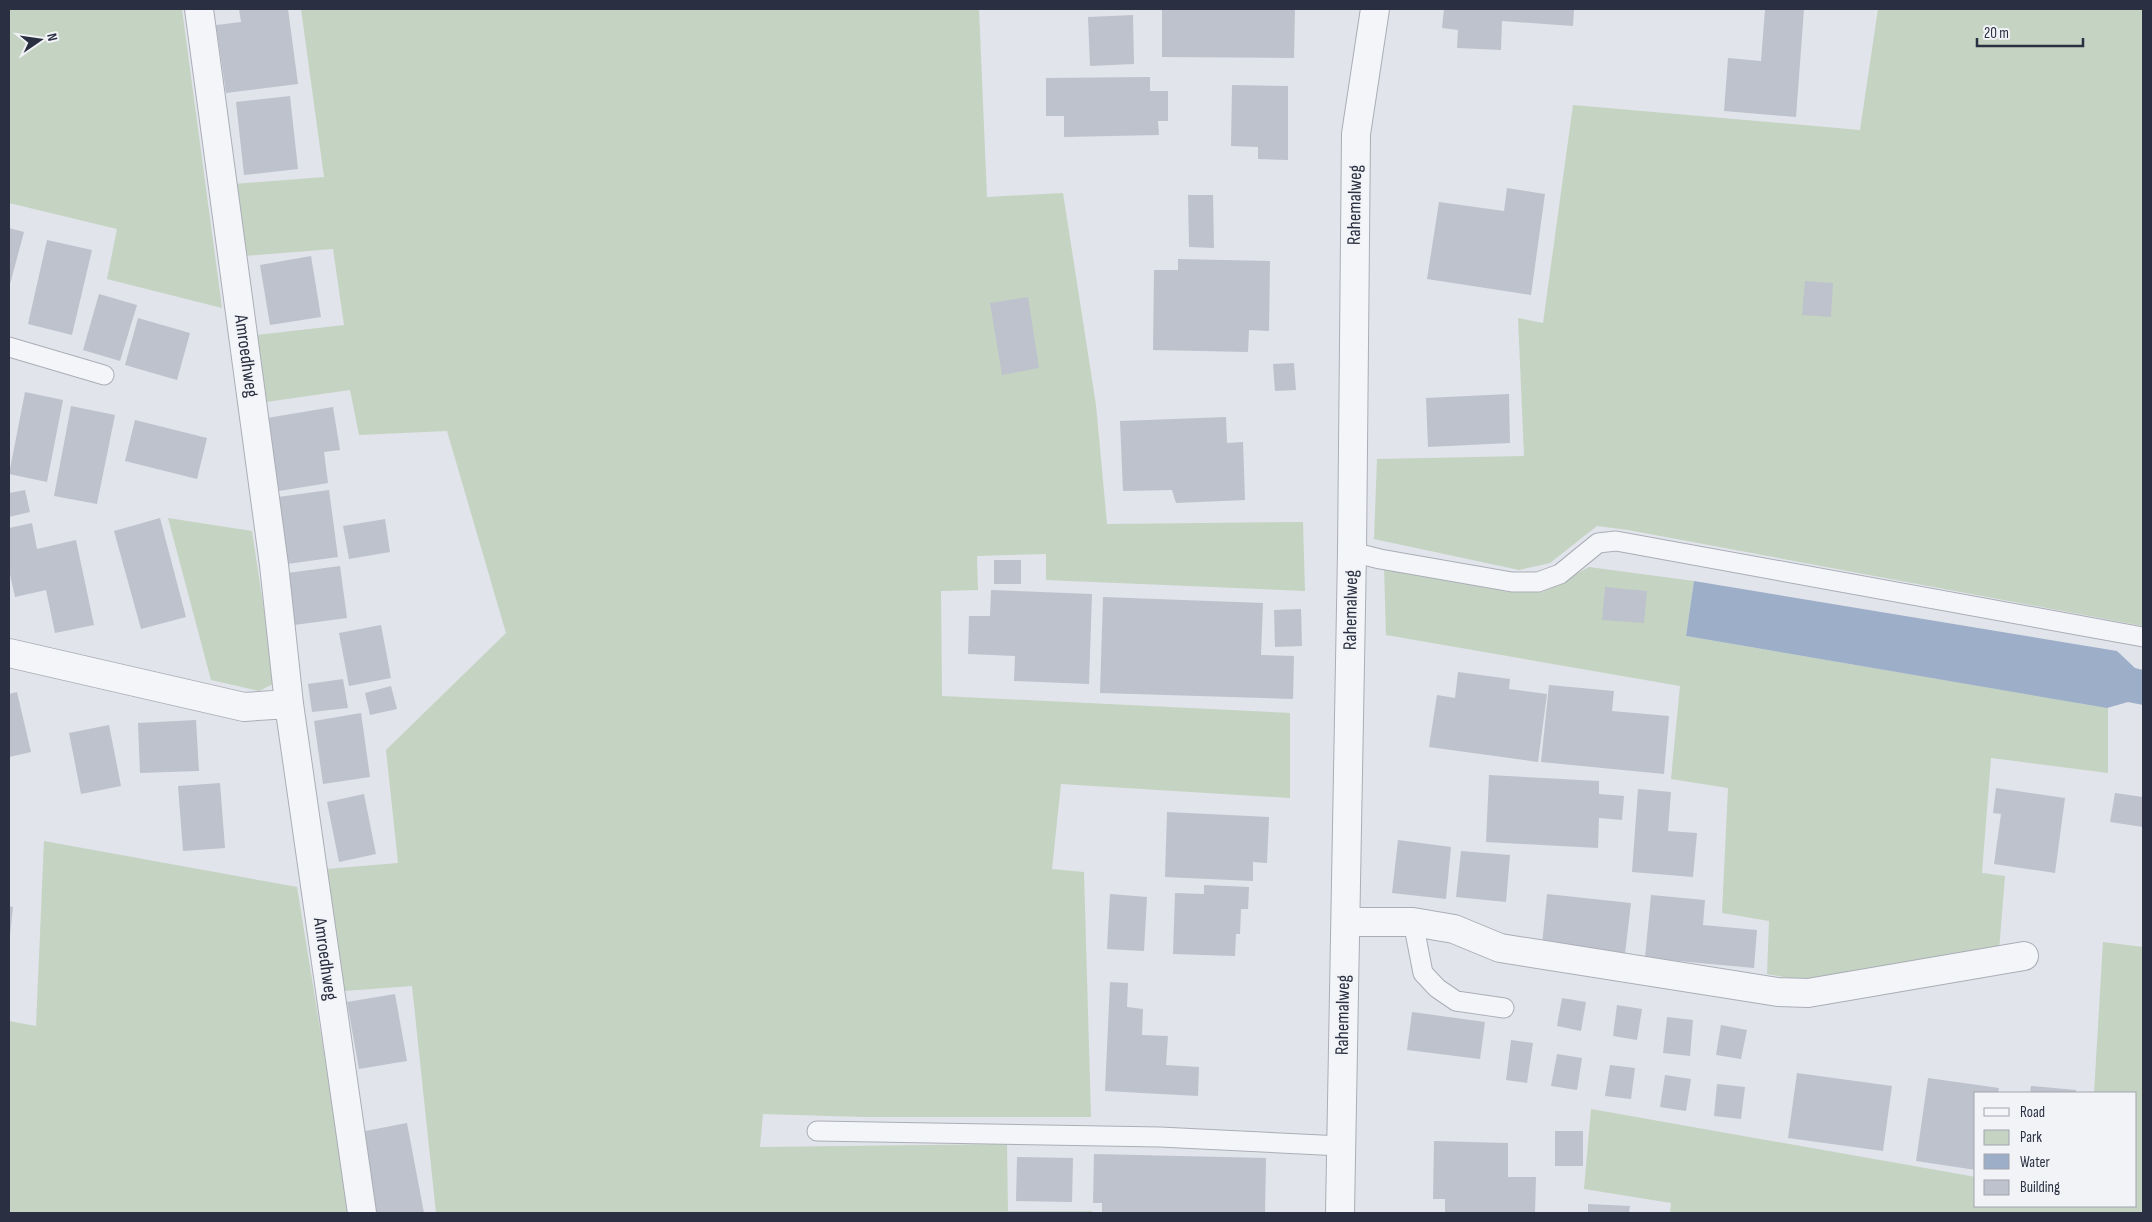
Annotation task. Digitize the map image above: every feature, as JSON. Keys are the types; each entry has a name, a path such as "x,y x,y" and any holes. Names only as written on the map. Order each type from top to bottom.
{"street":[{"name":"Amroedhweg","path":"199,9 274,565 289,704 362,1213"},
{"name":"Rahemalweg","path":"1340,1213 1352,552 1356,134 1375,9"},
{"path":"9,653 244,707 289,704"},
{"path":"1346,922 1413,922 1454,929 1500,948 1778,992 1808,992 2024,956"}],"lane":[{"path":"9,347 104,375"},
{"path":"1352,552 1380,559 1512,582 1538,582 1560,574 1598,543 1616,541 2143,637"},
{"path":"1413,922 1423,973 1437,988 1456,1001 1504,1008"},
{"path":"816,1131 1160,1137 1340,1146"}],"green space":[{"path":"9,9 182,9 222,308 107,279 117,229 9,203"},
{"path":"301,9 979,9 987,197 1063,193 1096,405 1107,524 1303,522 1305,591 1046,580 1046,554 977,556 978,590 941,591 942,696 1290,713 1290,798 1061,784 1052,869 1084,872 1091,1117 864,1117 763,1114 760,1147 1007,1144 1008,1211 1092,1211 1092,1213 436,1213 412,986 344,991 326,869 398,863 386,750 506,633 447,431 359,435 350,390 266,402 257,335 344,325 333,249 245,256 234,184 324,177"},
{"path":"1878,9 2143,9 2143,626 1628,530 1597,526 1550,563 1519,570 1374,539 1377,459 1524,456 1518,318 1543,323 1573,105 1860,130"},
{"path":"168,518 252,531 275,683 259,691 211,680"},
{"path":"1384,567 1508,592 1542,592 1589,567 1694,581 1686,636 2108,708 2108,773 1991,758 1982,873 2005,876 1999,951 1801,980 1767,974 1769,921 1722,913 1728,788 1671,779 1680,686 1386,635"},
{"path":"44,841 297,887 350,1213 9,1213 9,1021 36,1026"},
{"path":"2103,942 2143,947 2143,1213 1670,1213 1671,1203 1584,1189 1591,1109 1974,1177 1974,1207 2137,1207 2137,1092 2094,1092"}],"water":[{"path":"1694,581 2117,651 2135,668 2143,670 2143,705 2128,702 2107,708 1686,636"}],"building":[{"path":"239,9 288,9 298,84 226,93 216,25 241,22"},
{"path":"1162,9 1295,9 1294,58 1162,57"},
{"path":"1444,9 1574,9 1573,26 1502,21 1501,50 1457,48 1458,30 1442,28"},
{"path":"1765,9 1804,9 1796,117 1724,111 1728,58 1761,61"},
{"path":"1133,15 1134,64 1090,66 1088,17"},
{"path":"1150,77 1150,91 1168,91 1168,121 1158,121 1159,135 1064,137 1064,116 1046,116 1046,78"},
{"path":"1232,85 1288,86 1288,160 1258,159 1258,147 1231,146"},
{"path":"290,96 298,169 244,175 236,102"},
{"path":"1507,188 1545,194 1531,295 1427,279 1439,202 1504,211"},
{"path":"1188,195 1213,195 1214,248 1189,247"},
{"path":"9,228 24,232 9,288"},
{"path":"47,240 92,250 72,335 28,324"},
{"path":"311,256 321,317 270,325 260,265"},
{"path":"1178,259 1270,261 1269,331 1249,330 1248,352 1153,350 1154,270 1178,270"},
{"path":"1805,281 1833,283 1831,317 1802,315"},
{"path":"99,294 137,305 120,361 83,350"},
{"path":"1028,297 1039,368 1002,375 990,303"},
{"path":"138,318 190,333 177,380 125,365"},
{"path":"1294,363 1296,390 1275,391 1273,364"},
{"path":"25,392 63,400 47,482 9,474"},
{"path":"1509,394 1510,443 1428,447 1426,398"},
{"path":"71,406 115,415 97,504 54,496"},
{"path":"333,407 340,450 324,452 328,483 279,491 267,418"},
{"path":"1226,417 1227,443 1243,442 1245,500 1176,503 1172,490 1123,491 1120,421"},
{"path":"135,420 207,438 197,479 125,461"},
{"path":"25,490 30,512 9,517 9,493"},
{"path":"329,490 338,557 287,564 278,497"},
{"path":"160,518 186,617 141,629 114,531"},
{"path":"385,519 390,552 349,559 343,526"},
{"path":"32,523 37,549 76,540 94,625 55,633 46,590 15,597 9,570 9,528"},
{"path":"994,560 1021,560 1021,584 994,584"},
{"path":"340,566 347,618 294,625 287,573"},
{"path":"1605,587 1647,591 1644,623 1602,620"},
{"path":"991,590 1092,594 1089,684 1014,681 1015,656 968,654 969,616 990,616"},
{"path":"1103,597 1263,603 1261,655 1294,656 1293,699 1100,693"},
{"path":"1301,609 1302,646 1275,647 1274,610"},
{"path":"381,625 391,678 349,686 339,633"},
{"path":"1458,672 1510,679 1509,689 1547,694 1538,762 1429,747 1437,695 1455,698"},
{"path":"343,679 348,708 312,712 308,684"},
{"path":"1549,685 1614,691 1612,711 1669,716 1664,774 1541,762"},
{"path":"391,686 397,709 370,715 365,693"},
{"path":"17,692 31,752 9,757 9,694"},
{"path":"361,713 370,777 323,784 314,721"},
{"path":"196,720 199,771 140,773 138,723"},
{"path":"109,725 121,786 81,794 69,733"},
{"path":"1489,775 1599,781 1599,794 1624,796 1622,820 1599,818 1598,848 1486,842"},
{"path":"220,783 225,848 183,851 178,786"},
{"path":"1996,788 2065,798 2055,873 1994,864 2001,814 1993,813"},
{"path":"1638,789 1671,792 1668,831 1697,833 1693,877 1632,872"},
{"path":"2115,793 2143,797 2143,827 2110,822"},
{"path":"364,794 376,854 339,862 327,802"},
{"path":"1167,812 1269,817 1267,863 1253,862 1253,881 1165,877"},
{"path":"1398,840 1451,847 1446,899 1392,893"},
{"path":"1461,851 1510,855 1506,902 1456,897"},
{"path":"1204,885 1249,887 1248,909 1241,909 1240,934 1236,934 1235,956 1173,954 1175,893 1204,894"},
{"path":"1110,894 1147,897 1144,951 1107,949"},
{"path":"1547,894 1631,903 1625,954 1542,945"},
{"path":"1651,895 1705,900 1703,925 1757,930 1754,968 1645,958"},
{"path":"9,906 13,907 10,936 9,936"},
{"path":"1110,982 1128,983 1127,1007 1143,1009 1142,1035 1168,1036 1166,1065 1199,1067 1198,1096 1105,1091"},
{"path":"395,994 407,1061 359,1069 347,1002"},
{"path":"1562,998 1586,1002 1581,1031 1557,1026"},
{"path":"1617,1005 1642,1009 1637,1040 1613,1036"},
{"path":"1412,1012 1485,1022 1480,1059 1407,1050"},
{"path":"1667,1017 1693,1020 1690,1056 1663,1053"},
{"path":"1721,1025 1747,1030 1741,1059 1716,1055"},
{"path":"1511,1040 1533,1043 1527,1083 1506,1080"},
{"path":"1557,1054 1582,1058 1577,1090 1551,1086"},
{"path":"1610,1065 1635,1068 1631,1099 1605,1096"},
{"path":"1797,1073 1892,1086 1883,1151 1788,1138"},
{"path":"1665,1075 1691,1079 1686,1111 1660,1107"},
{"path":"1928,1078 1999,1088 1998,1092 1974,1092 1974,1170 1916,1161"},
{"path":"1717,1084 1745,1087 1741,1119 1714,1116"},
{"path":"2031,1086 2076,1090 2076,1092 2030,1092"},
{"path":"407,1123 424,1213 375,1213 360,1132"},
{"path":"1555,1131 1583,1131 1583,1166 1555,1166"},
{"path":"1434,1141 1508,1143 1508,1177 1536,1177 1535,1213 1445,1213 1445,1199 1433,1199"},
{"path":"1094,1154 1266,1158 1265,1213 1102,1213 1102,1203 1093,1203"},
{"path":"1017,1157 1073,1158 1072,1202 1016,1201"},
{"path":"1588,1204 1630,1206 1629,1213 1588,1213"}]}
